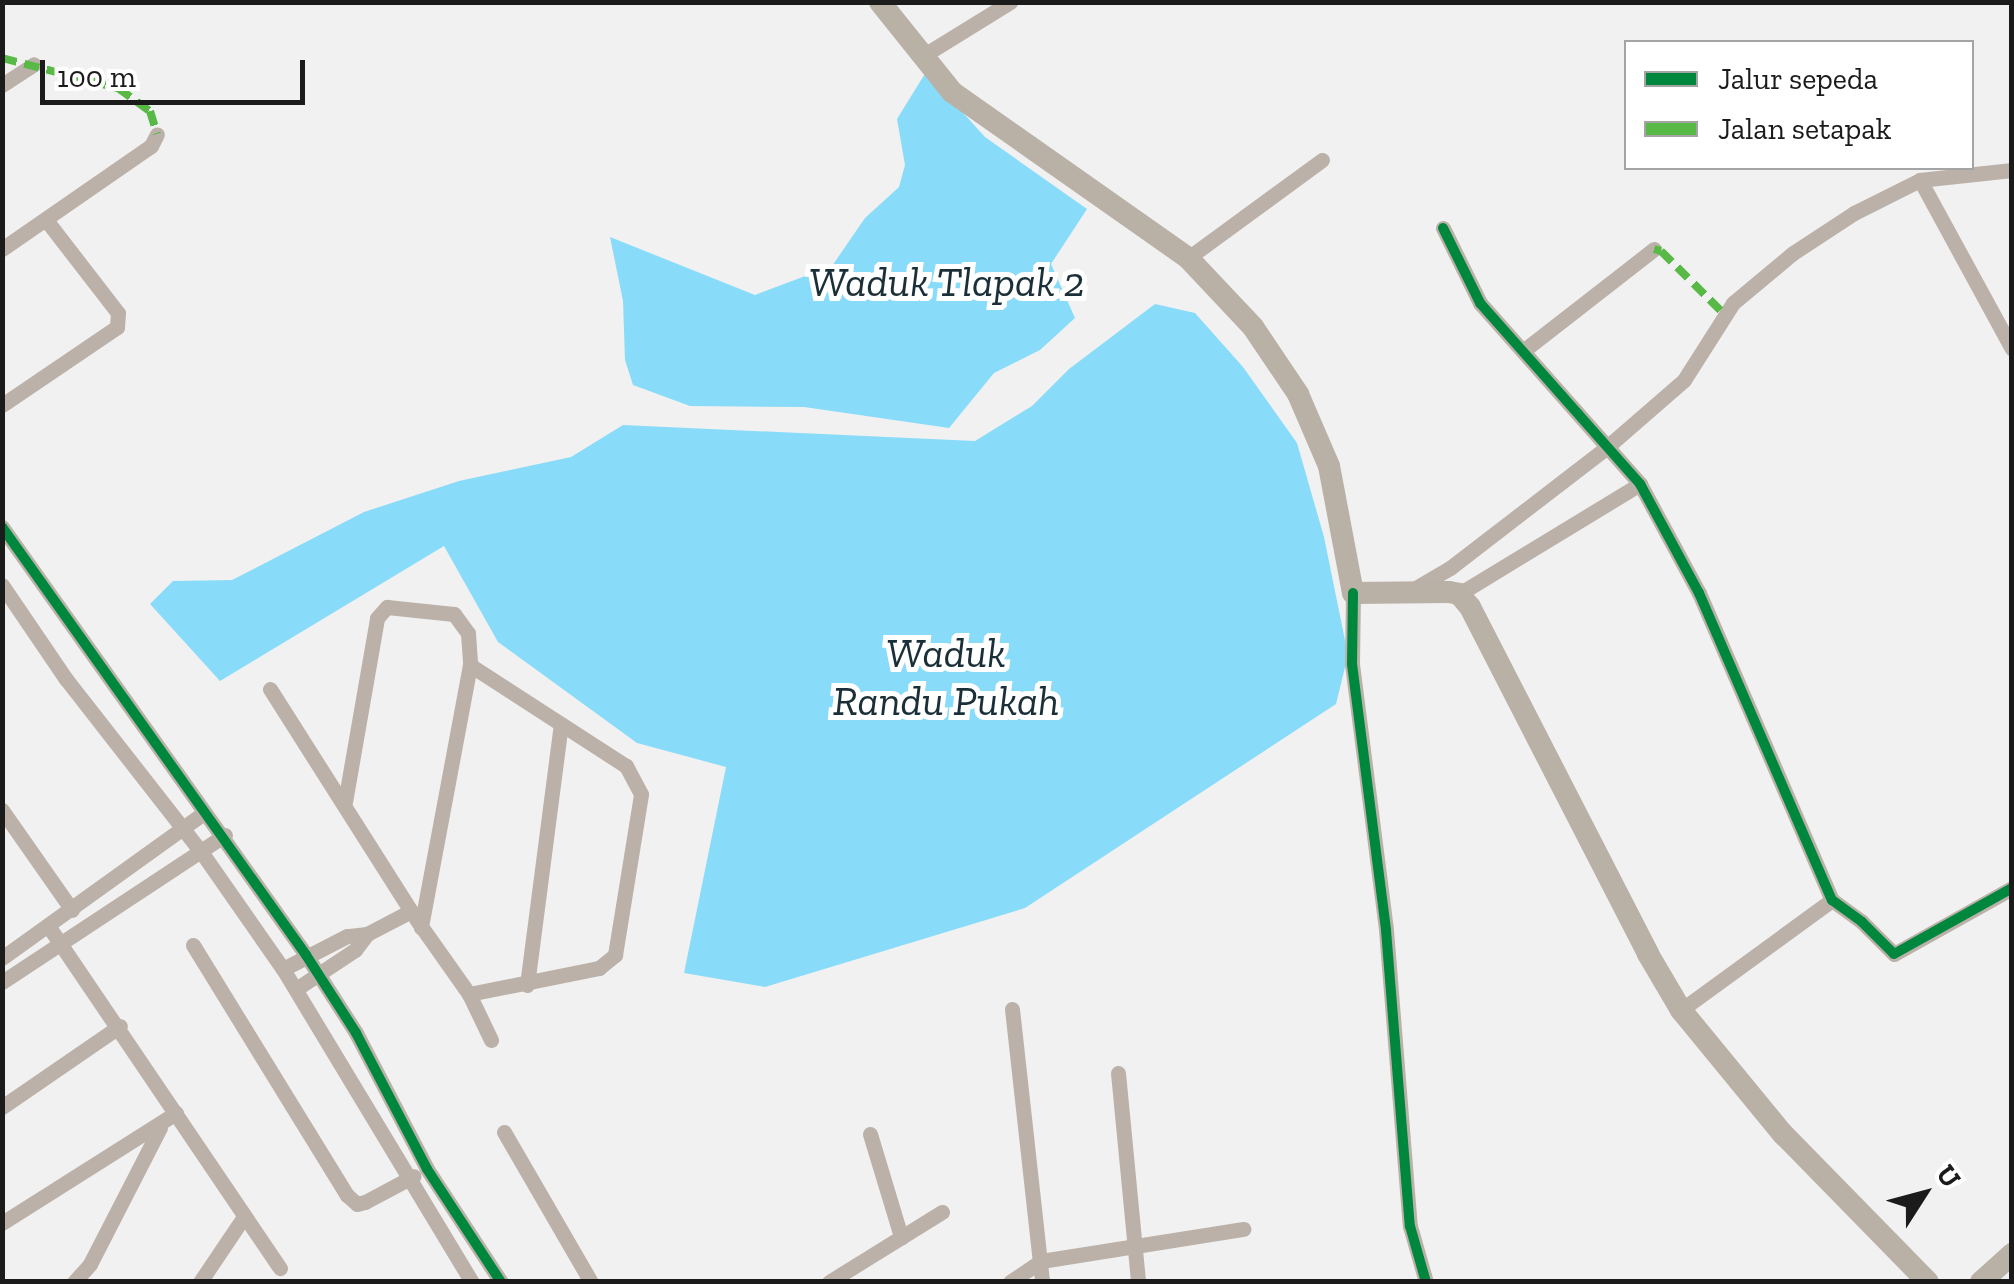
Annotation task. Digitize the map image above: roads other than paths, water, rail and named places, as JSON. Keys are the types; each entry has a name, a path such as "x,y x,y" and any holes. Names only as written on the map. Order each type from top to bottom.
{"main road":[{"path":"880,2 921,56 976,112 1059,163 1188,258 1254,326 1298,394 1329,466 1353,592 1414,589 1459,594 1470,607 1648,954 1681,1010 1782,1134 1928,1282"},
{"path":"1982,1282 2012,1254"}],"street":[{"path":"921,56 1010,2"},
{"path":"2,85 34,64"},
{"path":"2,249 151,146 156,134"},
{"path":"1188,258 1322,160"},
{"path":"1414,589 1450,568 1607,447 1684,380 1734,303 1793,253 1854,214 1920,180 2012,170"},
{"path":"1920,180 2012,349"},
{"path":"2,405 117,327 118,313 46,220"},
{"path":"1443,228 1480,302 1640,484 1699,593 1832,900 1862,922 1894,954 2012,888"},
{"path":"1523,351 1654,250"},
{"path":"1459,594 1640,484"},
{"path":"2,527 204,813 225,835 306,956 356,1033 427,1169 500,1282"},
{"path":"2,584 66,679 202,853 283,969 472,1282"},
{"path":"1353,592 1352,664 1386,930 1410,1226 1426,1282"},
{"path":"345,802 377,618 387,607 454,614 468,633 470,665 421,927"},
{"path":"469,994 599,968 614,955 641,794 626,766 470,665"},
{"path":"270,689 421,927 469,994 490,1040"},
{"path":"527,985 562,724"},
{"path":"2,810 72,910"},
{"path":"2,958 204,813"},
{"path":"2,982 225,835"},
{"path":"1681,1010 1832,900"},
{"path":"283,969 347,936 367,934 412,912"},
{"path":"49,927 120,1026 243,1218 280,1268"},
{"path":"296,990 356,950 367,934"},
{"path":"193,945 346,1195 357,1204 427,1169"},
{"path":"1012,1010 1042,1282"},
{"path":"2,1107 120,1026"},
{"path":"1118,1072 1138,1282"},
{"path":"2,1223 176,1113"},
{"path":"74,1282 90,1264 162,1124"},
{"path":"504,1132 591,1282"},
{"path":"870,1134 900,1238"},
{"path":"829,1282 942,1212"},
{"path":"200,1282 243,1218"},
{"path":"1010,1282 1040,1261 1243,1229"}],"water":[{"name":"Waduk Tlapak 2","path":"926,72 985,137 1087,209 1051,264 1075,318 1040,350 994,373 949,428 804,407 690,406 633,385 625,360 623,301 610,237 755,295 832,266 865,218 899,187 905,165 897,119"},
{"name":"Waduk Randu Pukah","path":"1155,304 1195,313 1243,367 1297,443 1324,537 1348,655 1336,704 1025,908 765,987 684,973 726,767 637,743 498,642 444,546 220,681 150,604 173,581 232,580 364,512 459,481 571,457 623,425 975,441 1032,406 1069,369"}]}
